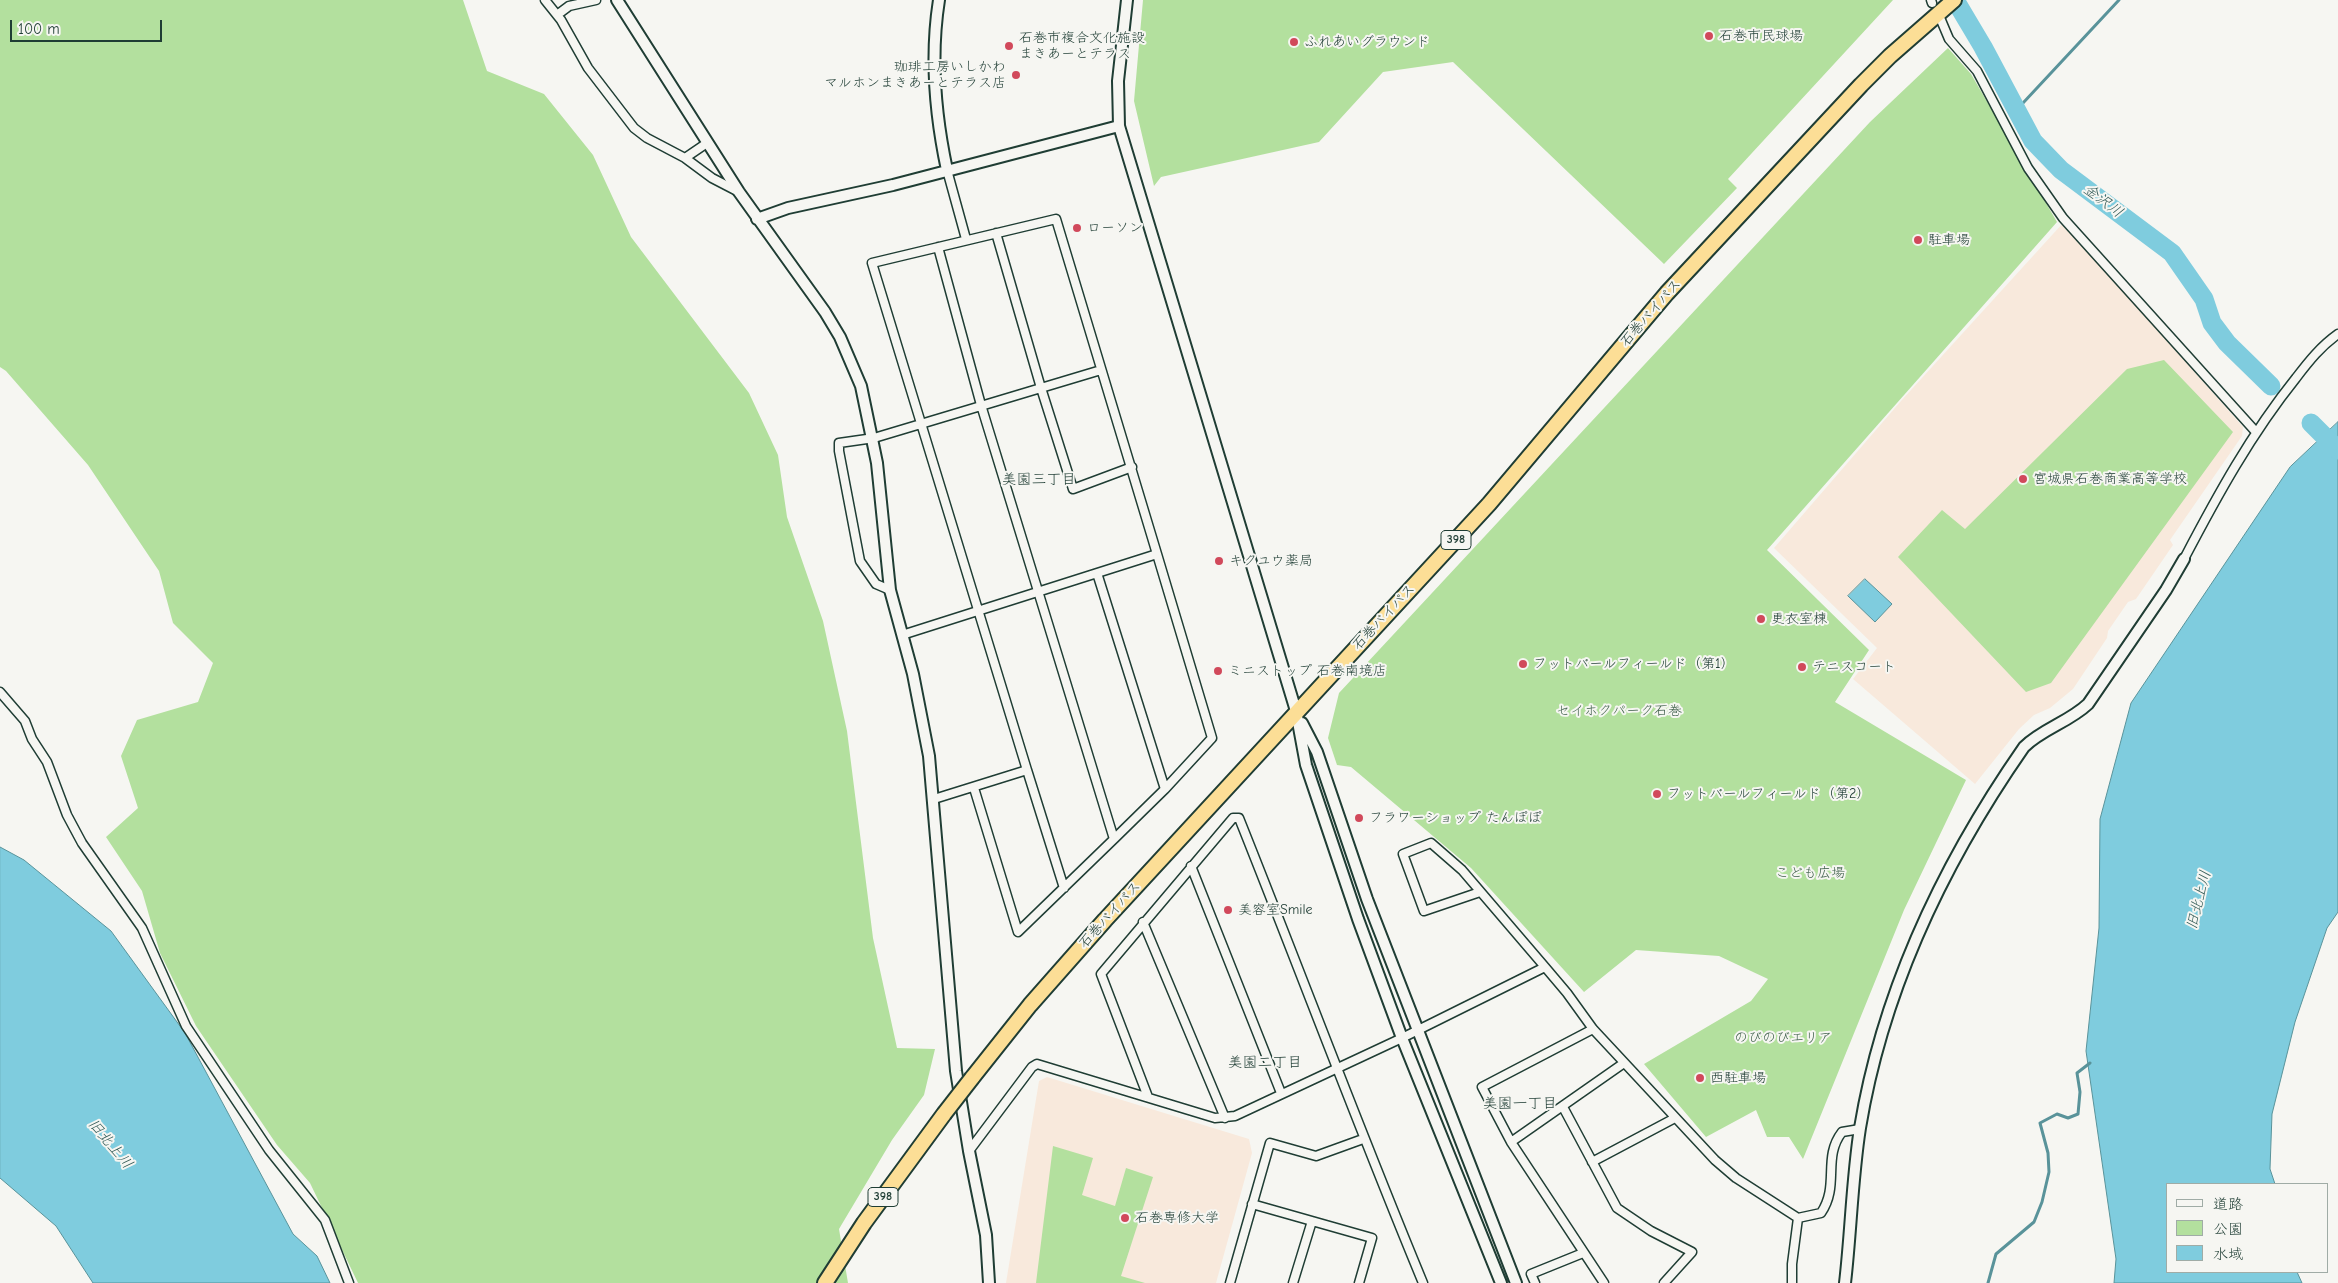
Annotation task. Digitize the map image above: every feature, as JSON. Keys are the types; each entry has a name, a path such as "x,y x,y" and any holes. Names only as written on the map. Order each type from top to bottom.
{"highway":[{"name":"石巻バイパス","path":"825,1283 864,1223 944,1114 1030,1005 1296,711 1489,504 1666,294 1861,85 1940,5"}],"street":[{"path":"545,0 557,15 588,68 634,128 647,138 684,158 712,178 739,192"},
{"path":"557,15 569,6 596,0"},
{"path":"617,0 739,192 825,312 840,337 861,386 874,438 890,590 922,714 934,799 956,1071 968,1151 986,1235 989,1283"},
{"path":"939,0 936,21 936,96 939,132 947,170 966,239"},
{"path":"1127,0 1118,81 1118,126 1296,711 1306,765 1358,919 1402,1038 1501,1283"},
{"path":"1940,5 1949,39 1977,72 2028,168 2062,218 2256,432"},
{"path":"757,219 788,208 1118,126"},
{"path":"684,158 707,142"},
{"path":"974,788 1018,932 1064,888 1164,789 1212,738 1132,467 1056,220 966,239 872,263 1064,888"},
{"path":"996,233 1040,388 1073,488 1132,467"},
{"path":"938,247 981,405 1114,838"},
{"path":"1845,1283 1860,1129 1870,1081 1895,992 1924,918 1971,828 2024,747 2036,737 2075,715 2088,704 2166,590 2227,476 2256,432 2280,398 2323,344 2338,334"},
{"path":"890,590 876,584 860,561 839,451 840,444 874,438 1101,370"},
{"path":"902,635 978,609 1157,554"},
{"path":"1097,574 1164,789"},
{"path":"0,692 25,721 32,739 47,762 68,816 82,843 142,928 186,1026 269,1150 325,1220 349,1283"},
{"path":"1296,711 1316,752 1367,899 1516,1283"},
{"path":"934,799 1027,770"},
{"path":"1148,1097 1101,974 1233,818 1239,818 1338,1066 1363,1139 1424,1283"},
{"path":"1480,892 1424,911 1403,854 1431,844 1462,870 1567,992 1593,1029 1715,1160 1736,1178 1798,1218 1821,1213 1830,1197 1831,1153 1835,1142 1842,1132 1860,1129"},
{"path":"1191,866 1281,1093"},
{"path":"1144,922 1225,1118"},
{"path":"968,1151 1032,1067 1038,1064 1215,1118 1225,1118 1235,1116 1338,1066 1402,1038 1545,967"},
{"path":"1593,1029 1482,1087 1511,1142 1604,1283"},
{"path":"1511,1142 1624,1064"},
{"path":"1563,1107 1617,1208 1651,1231 1692,1252 1664,1283"},
{"path":"1592,1162 1675,1118"},
{"path":"1230,1283 1270,1143 1316,1156 1363,1139"},
{"path":"1252,1204 1372,1238 1358,1283"},
{"path":"1792,1283 1798,1218"},
{"path":"1293,1283 1312,1221"},
{"path":"1535,1283 1531,1274 1583,1253"}],"shaded area":[{"name":"宮城県石巻商業高等学校","path":"2063,223 2243,427 2242,436 2170,540 2173,545 2136,599 2128,602 2073,689 2050,708 2034,715 2019,729 1975,784 1853,679 1877,648 1774,548 1901,401"},
{"name":"石巻専修大学","path":"1047,1077 1249,1139 1252,1153 1216,1283 1006,1283 1039,1081"}],"green space":[{"path":"0,0 463,0 487,71 544,94 593,155 631,237 749,393 778,455 787,517 823,621 847,731 873,938 897,1048 935,1049 924,1095 892,1140 839,1229 848,1283 358,1283 310,1183 277,1145 196,1026 160,953 142,891 106,837 138,808 121,756 137,720 198,702 213,663 173,623 159,571 88,465 6,371 0,367"},
{"path":"1143,0 1893,0 1728,179 1737,188 1664,264 1453,62 1383,72 1319,142 1161,177 1154,186 1134,101"},
{"name":"セイホクパーク石巻","path":"1948,48 1971,74 2057,222 1767,550 1869,650 1835,702 1966,780 1904,910 1803,1159 1789,1137 1767,1137 1756,1110 1706,1137 1644,1064 1751,1001 1768,979 1719,956 1636,950 1584,992 1471,868 1351,767 1337,765 1328,738 1339,693 1870,122"},
{"path":"2164,360 2233,432 2051,683 2026,692 1898,557 1942,510 1965,529 2127,369"},
{"path":"1053,1146 1093,1158 1082,1195 1115,1206 1126,1168 1153,1177 1121,1276 1145,1283 1036,1283"}],"water":[{"name":"旧北上川","path":"2338,422 2338,912 2327,928 2295,1022 2272,1114 2270,1169 2275,1183 2166,1183 2166,1273 2297,1273 2302,1283 2114,1283 2116,1259 2086,1051 2099,928 2100,819 2131,703 2290,467"},
{"path":"1865,579 1892,604 1875,622 1848,596"},
{"name":"旧北上川","path":"0,847 24,860 111,931 185,1033 293,1234 317,1256 330,1283 93,1283 56,1226 0,1178"}],"waterway":[{"name":"金沢川","path":"1955,0 1983,47 2033,141 2061,170 2172,253 2204,299 2212,323 2227,343 2271,386"},
{"path":"2016,107 2023,103 2119,0"},
{"name":"金沢川","path":"2311,423 2338,450"},
{"path":"1988,1283 1996,1254 2034,1222 2042,1202 2049,1172 2048,1153 2040,1123 2057,1114 2068,1118 2078,1114 2080,1092 2077,1073 2090,1063"}],"place":[{"name":"石巻市民球場","path":"1709,36"},
{"name":"ふれあいグラウンド","path":"1294,42"},
{"name":"石巻市複合文化施設 まきあーとテラス","path":"1009,46"},
{"name":"珈琲工房いしかわ マルホンまきあーとテラス店","path":"1016,75"},
{"name":"ローソン","path":"1077,228"},
{"name":"駐車場","path":"1918,240"},
{"name":"宮城県石巻商業高等学校","path":"2023,479"},
{"name":"キクユウ薬局","path":"1219,561"},
{"name":"更衣室棟","path":"1761,619"},
{"name":"フットバールフィールド（第1）","path":"1523,664"},
{"name":"テニスコート","path":"1802,667"},
{"name":"ミニストップ 石巻南境店","path":"1218,671"},
{"name":"フットバールフィールド（第2）","path":"1657,794"},
{"name":"フラワーショップ たんぽぽ","path":"1359,818"},
{"name":"美容室Smile","path":"1228,910"},
{"name":"西駐車場","path":"1700,1078"},
{"name":"石巻専修大学","path":"1125,1218"}],"district":[{"name":"美園三丁目","path":"1039,480"},
{"name":"美園二丁目","path":"1265,1063"},
{"name":"美園一丁目","path":"1520,1104"}],"park label":[{"name":"こども広場","path":"1810,873"},
{"name":"のびのびエリア","path":"1783,1038"}]}
